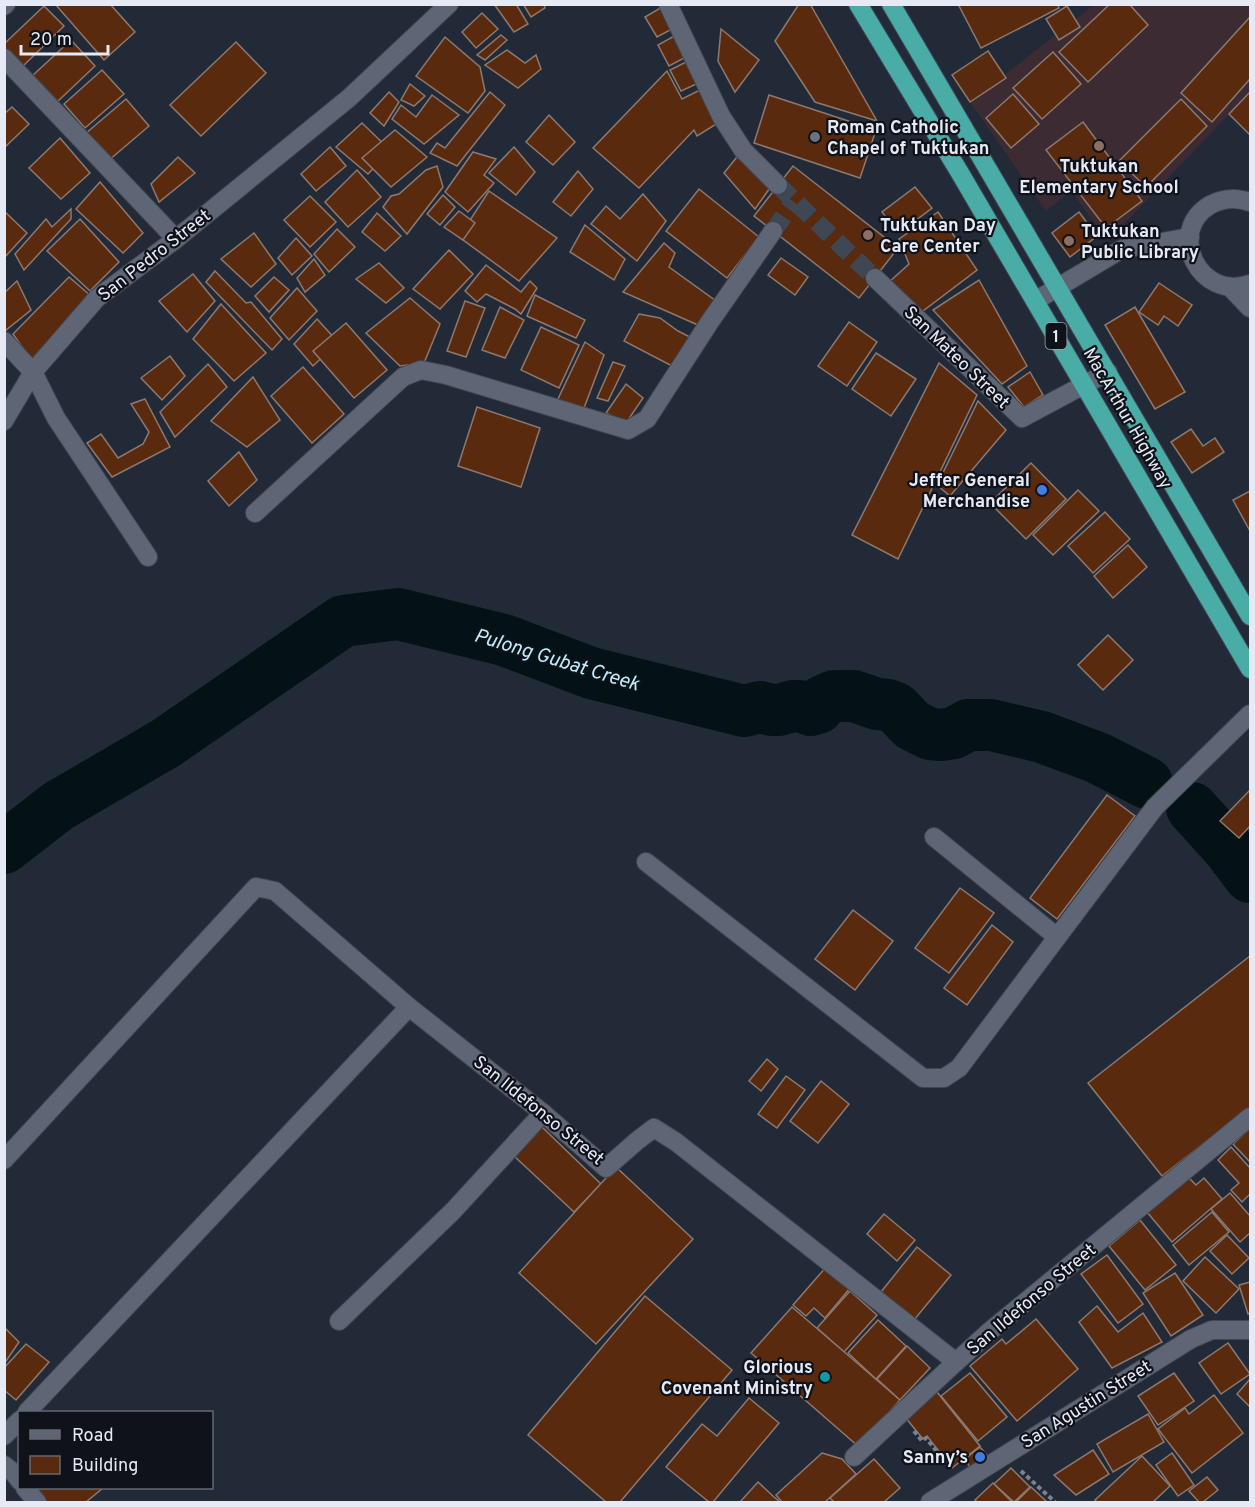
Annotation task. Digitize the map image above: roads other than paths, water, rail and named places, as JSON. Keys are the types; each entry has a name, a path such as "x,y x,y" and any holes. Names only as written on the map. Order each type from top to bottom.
{"highway":[{"name":"MacArthur Highway","path":"891,4 1251,616"},
{"name":"MacArthur Highway","path":"864,6 1251,669"}],"street":[{"name":"San Pedro Street","path":"4,421 33,372 97,298 176,239 349,98 449,4"},
{"path":"668,4 721,116 743,150 778,185"},
{"path":"4,58 176,239"},
{"path":"1251,202 1233,198 1219,201 1203,210 1194,222 1190,237 1190,249 1195,264 1204,276 1215,283 1230,287 1251,284"},
{"path":"255,513 403,377 421,370 446,375 628,430 647,418 709,322 773,231"},
{"path":"1035,301 1122,249 1190,237"},
{"name":"San Mateo Street","path":"875,278 1022,418 1108,372"},
{"path":"1230,287 1251,308"},
{"path":"4,342 33,372 56,418 148,557"},
{"path":"646,862 923,1078 944,1078 959,1068 1155,807 1251,714"},
{"path":"934,837 1057,937"},
{"name":"San Ildefonso Street","path":"4,1160 256,887 275,891 409,1007 543,1113 606,1168 654,1128 676,1142 956,1362 990,1331 1251,1117"},
{"path":"29,1411 409,1007"},
{"path":"339,1321 453,1210 543,1113"},
{"name":"San Agustin Street","path":"930,1503 1191,1339 1212,1330 1251,1330"},
{"path":"855,1457 956,1362"},
{"path":"4,1436 18,1422"},
{"path":"4,1465 18,1478"},
{"path":"26,1489 37,1503"}],"waterway":[{"name":"Pulong Gubat Creek","path":"4,848 58,806 166,743 343,621 398,614 504,640 591,673 744,711 760,707 779,710 793,706 811,710 818,708 823,701 834,696 854,696 896,708 912,725 930,734 954,733 968,725 991,725 1042,737 1098,758 1147,783"},
{"name":"Pulong Gubat Creek","path":"1192,808 1228,848 1250,877"}],"tunnel":[{"path":"778,185 875,278"},
{"path":"773,231 794,202"}],"place":[{"name":"Roman Catholic Chapel of Tuktukan","path":"815,137"},
{"name":"Tuktukan Elementary School","path":"1099,146"},
{"name":"Tuktukan Day Care Center","path":"868,235"},
{"name":"Tuktukan Public Library","path":"1069,241"},
{"name":"Jeffer General Merchandise","path":"1042,490"},
{"name":"Glorious Covenant Ministry","path":"825,1377"},
{"name":"Sanny’s","path":"980,1457"}]}
